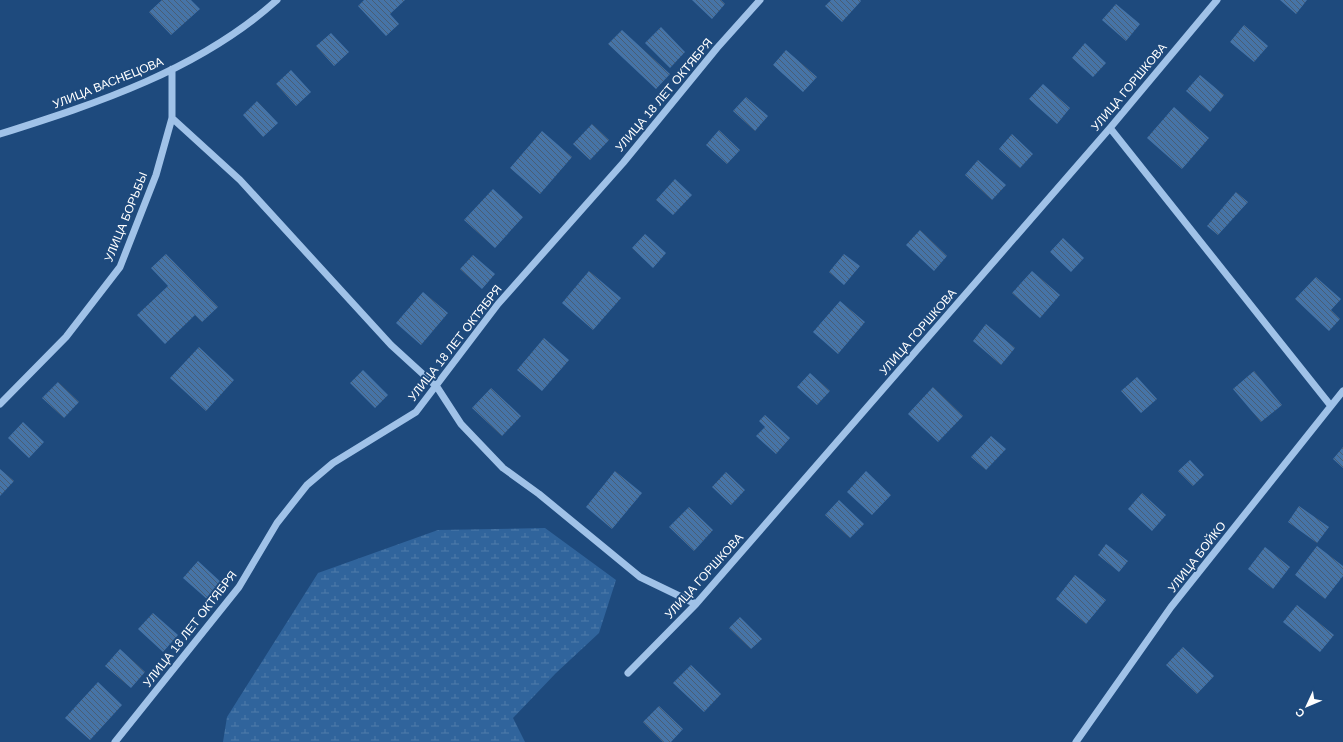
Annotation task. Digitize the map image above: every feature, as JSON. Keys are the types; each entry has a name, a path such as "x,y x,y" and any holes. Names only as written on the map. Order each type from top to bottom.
{"street":[{"name":"УЛИЦА ВАСНЕЦОВА","path":"0,134 87,106 155,79 221,42 277,0"},
{"name":"УЛИЦА 18 ЛЕТ ОКТЯБРЯ","path":"115,742 239,587 277,523 307,485 333,463 416,412 437,387 498,304 623,163 717,48 760,0"},
{"name":"УЛИЦА ГОРШКОВА","path":"628,673 696,604 1110,128 1216,0"},
{"name":"УЛИЦА БОРЬБЫ","path":"0,404 66,337 120,267 156,175 172,118 172,69"},
{"path":"172,118 240,180 391,345 437,387 461,424 503,468 539,494 640,577 696,604"},
{"path":"1110,128 1332,406"},
{"name":"УЛИЦА БОЙКО","path":"1076,742 1172,607 1343,391"}],"green space":[{"path":"545,528 616,580 599,633 556,673 513,718 525,742 223,742 227,717 318,573 438,530"}],"building":[{"path":"162,0 191,0 200,9 171,35 149,12"},
{"path":"364,0 405,0 390,14 399,24 386,36 358,6"},
{"path":"692,0 721,0 725,4 712,19"},
{"path":"831,0 861,1 842,22 825,6"},
{"path":"1280,0 1307,0 1296,14"},
{"path":"1116,4 1140,24 1126,41 1102,20"},
{"path":"1244,25 1268,46 1254,62 1230,42"},
{"path":"661,27 685,52 670,68 645,43"},
{"path":"622,30 670,74 656,89 608,44"},
{"path":"331,33 349,52 334,66 316,46"},
{"path":"1085,43 1106,63 1093,77 1072,58"},
{"path":"786,50 817,77 803,92 773,65"},
{"path":"291,70 311,92 296,106 276,84"},
{"path":"1200,75 1224,95 1210,112 1186,91"},
{"path":"1043,84 1070,108 1057,124 1029,99"},
{"path":"746,97 768,116 755,131 733,111"},
{"path":"257,101 278,123 263,137 243,115"},
{"path":"1174,107 1209,138 1182,169 1147,138"},
{"path":"592,124 609,140 590,160 573,144"},
{"path":"719,130 740,150 727,164 706,145"},
{"path":"542,131 572,157 540,194 510,168"},
{"path":"1012,134 1033,154 1020,168 999,149"},
{"path":"978,160 1006,185 992,200 965,175"},
{"path":"675,179 692,195 673,215 656,200"},
{"path":"493,189 523,217 495,248 464,220"},
{"path":"1236,192 1248,202 1218,235 1207,226"},
{"path":"920,230 947,256 934,271 906,245"},
{"path":"645,234 666,253 653,268 632,248"},
{"path":"1063,238 1084,258 1071,272 1050,252"},
{"path":"166,254 218,307 202,322 195,315 165,344 137,315 168,286 151,268"},
{"path":"844,254 860,266 844,285 829,272"},
{"path":"473,255 495,274 482,289 460,269"},
{"path":"589,271 621,298 593,330 562,303"},
{"path":"1032,271 1060,295 1040,318 1012,293"},
{"path":"1316,277 1341,299 1331,310 1340,319 1329,331 1295,299"},
{"path":"423,292 448,313 421,345 396,323"},
{"path":"840,301 865,322 838,354 813,332"},
{"path":"986,324 1015,348 1001,365 973,341"},
{"path":"544,338 569,360 542,391 517,370"},
{"path":"199,347 234,380 206,411 170,378"},
{"path":"363,370 388,395 375,408 350,383"},
{"path":"1254,371 1282,405 1261,422 1233,389"},
{"path":"810,373 830,391 817,405 797,387"},
{"path":"1137,377 1157,399 1141,413 1121,391"},
{"path":"58,382 79,402 64,418 42,398"},
{"path":"933,387 963,416 938,442 908,414"},
{"path":"491,388 521,416 502,436 472,408"},
{"path":"765,415 790,438 776,454 756,436 765,427 759,421"},
{"path":"23,422 44,442 29,458 8,438"},
{"path":"991,436 1006,449 986,470 971,457"},
{"path":"1343,447 1343,468 1333,459"},
{"path":"1190,460 1204,475 1193,486 1178,471"},
{"path":"0,469 14,481 0,496"},
{"path":"615,471 642,493 612,529 586,507"},
{"path":"866,471 891,495 872,515 847,492"},
{"path":"726,472 745,490 731,505 712,487"},
{"path":"1142,493 1166,515 1152,531 1128,509"},
{"path":"839,500 864,524 850,538 825,515"},
{"path":"1299,506 1329,527 1317,543 1288,522"},
{"path":"689,507 713,530 694,551 669,527"},
{"path":"1106,544 1128,561 1119,572 1098,555"},
{"path":"1317,546 1343,566 1343,576 1325,599 1295,575"},
{"path":"1265,547 1290,567 1273,589 1248,569"},
{"path":"198,561 223,584 208,600 183,578"},
{"path":"1075,575 1106,600 1086,624 1056,599"},
{"path":"1297,605 1334,635 1320,652 1283,622"},
{"path":"153,613 178,635 163,652 138,629"},
{"path":"740,617 762,639 751,649 729,628"},
{"path":"1183,647 1214,676 1197,694 1166,665"},
{"path":"120,649 145,672 131,688 105,666"},
{"path":"691,665 721,694 704,712 673,683"},
{"path":"98,682 122,705 90,740 65,718"},
{"path":"659,706 683,729 671,742 663,742 643,722"}]}
